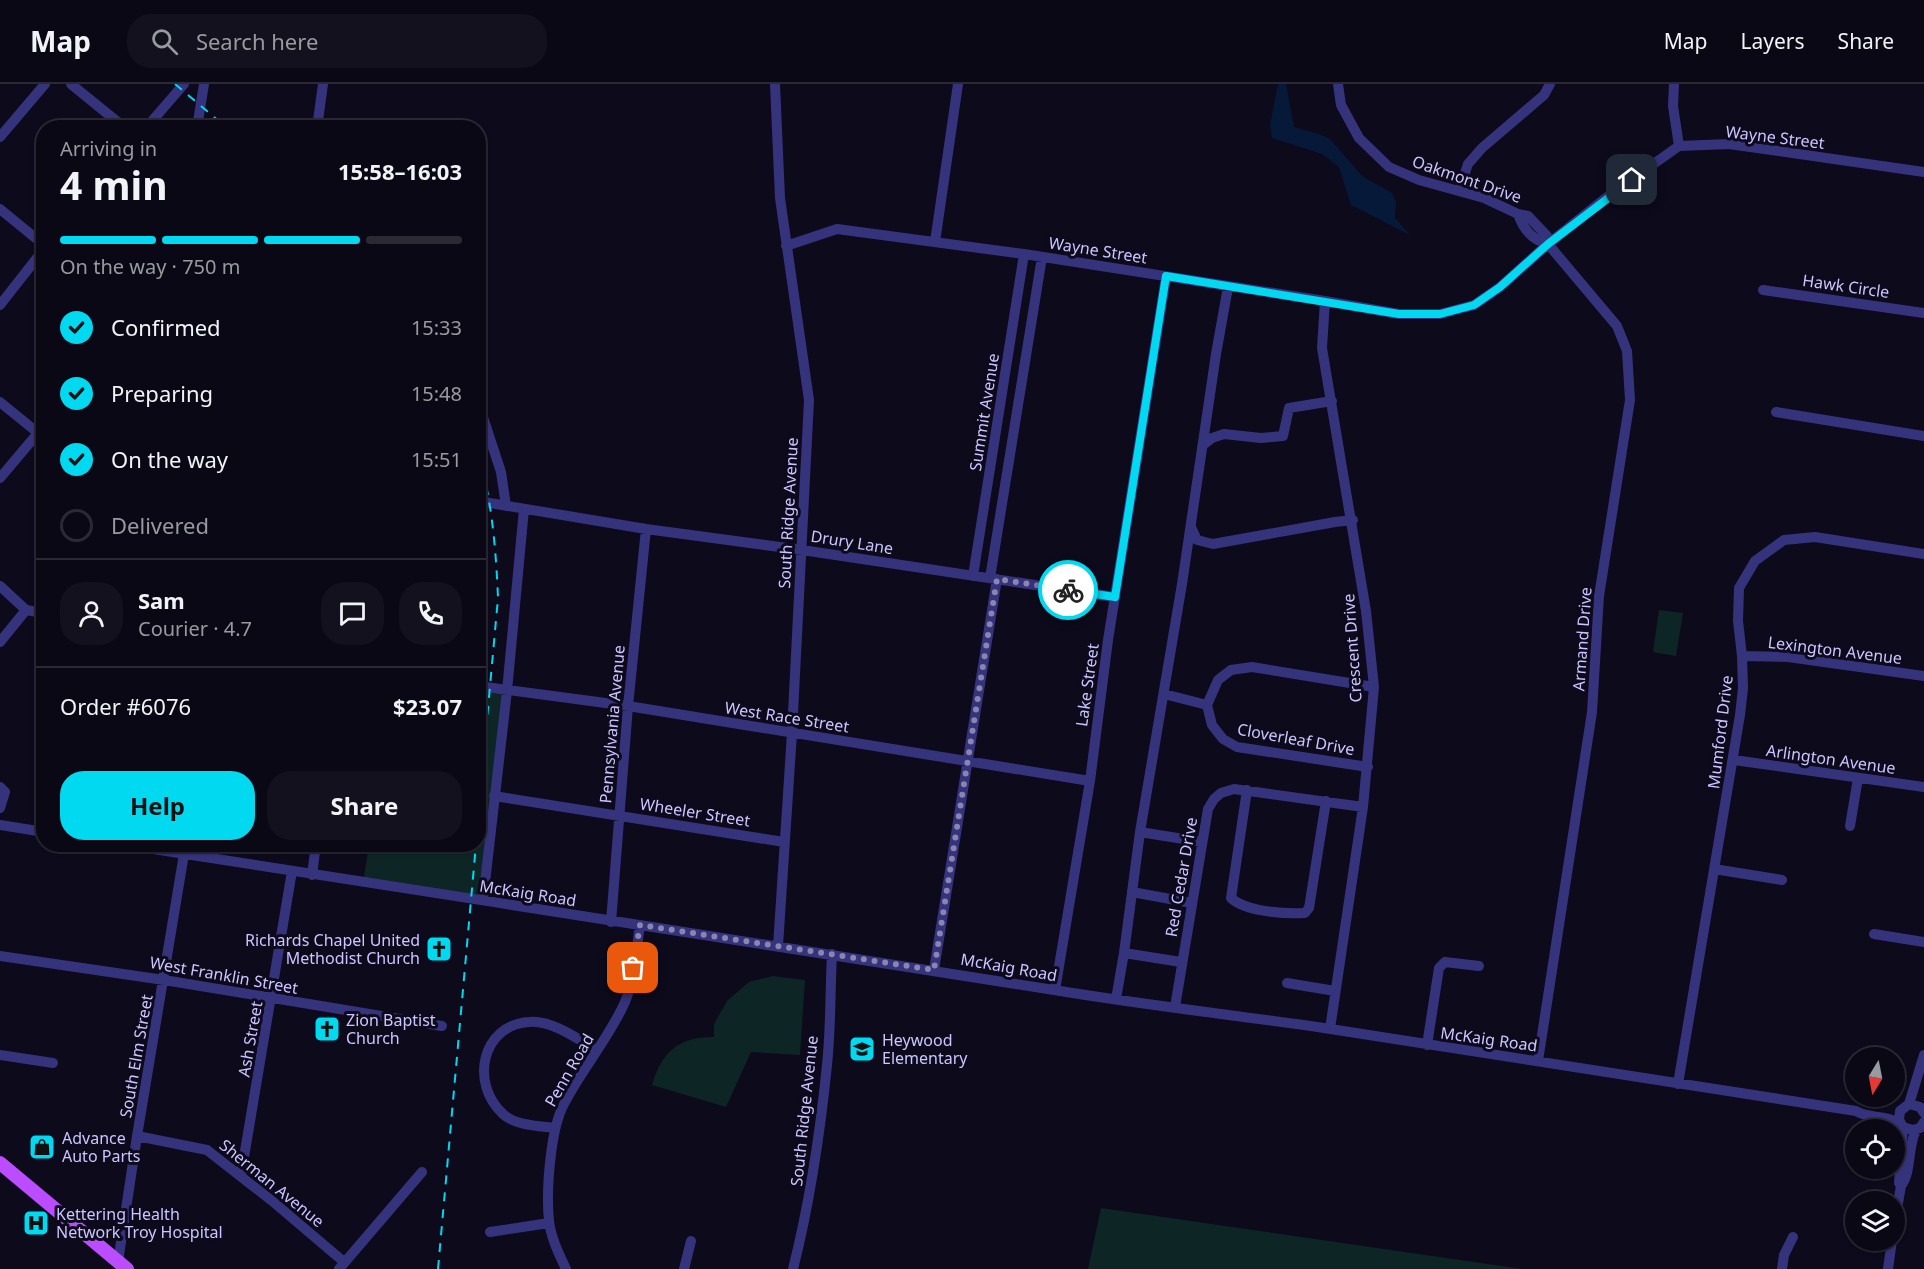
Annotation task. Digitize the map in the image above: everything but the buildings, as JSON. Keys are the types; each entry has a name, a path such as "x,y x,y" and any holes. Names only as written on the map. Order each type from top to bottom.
{"main road":[{"path":"0,1163 121,1267"}],"street":[{"path":"0,137 45,84"},
{"path":"71,84 115,120"},
{"path":"154,120 184,84"},
{"path":"198,120 204,84"},
{"path":"318,120 323,84"},
{"name":"South Ridge Avenue","path":"775,84 780,198 809,400 792,733 778,946"},
{"path":"935,242 958,84"},
{"name":"Oakmont Drive","path":"1338,84 1341,105 1359,138 1389,167 1419,180 1484,198 1518,214 1528,216 1547,236 1548,244"},
{"path":"1459,191 1468,164 1482,148 1544,95 1550,84"},
{"path":"1674,84 1673,106 1679,146"},
{"name":"Wayne Street","path":"786,246 837,229 1024,254 1399,314 1440,314 1474,305 1500,287 1548,244 1611,194 1679,146 1729,144 1924,172"},
{"path":"0,209 36,240"},
{"name":"Armand Drive","path":"1538,1061 1592,712 1599,596 1630,400 1627,351 1617,326 1548,244"},
{"name":"Summit Avenue","path":"973,576 1024,254"},
{"name":"Summit Avenue","path":"934,970 1042,257"},
{"path":"0,305 36,258"},
{"name":"Lake Street","path":"1055,990 1090,781 1115,597 1166,276"},
{"path":"1116,999 1140,832 1228,287"},
{"name":"Hawk Circle","path":"1763,290 1924,313"},
{"name":"Crescent Drive","path":"1325,301 1322,348 1353,520 1374,687 1363,807 1330,1029"},
{"path":"1203,445 1212,438 1224,434 1261,438 1283,436 1289,408 1332,401"},
{"path":"0,402 36,430"},
{"path":"1776,412 1924,436"},
{"path":"486,426 501,472 506,506"},
{"path":"0,478 36,439"},
{"name":"Drury Lane","path":"486,502 646,529 1115,597"},
{"path":"483,900 525,509"},
{"path":"1191,527 1197,540 1213,544 1353,520"},
{"name":"Pennsylvania Avenue","path":"611,922 628,706 646,529"},
{"name":"Mumford Drive","path":"1678,1084 1734,760 1743,688 1738,621 1739,588 1755,561 1784,540 1815,537 1924,554"},
{"path":"0,586 26,610 36,612"},
{"path":"0,642 26,610"},
{"name":"Lexington Avenue","path":"1742,656 1788,657 1924,676"},
{"path":"1164,694 1207,705 1218,680 1231,670 1252,667 1374,687"},
{"name":"West Race Street","path":"486,687 628,706 1090,781"},
{"name":"Cloverleaf Drive","path":"1207,705 1212,725 1223,740 1237,747 1368,767"},
{"name":"Arlington Avenue","path":"1734,760 1924,787"},
{"path":"1850,826 1858,778"},
{"path":"0,787 5,792 0,808"},
{"name":"Red Cedar Drive","path":"1175,1007 1208,809 1214,799 1221,793 1234,789 1363,807"},
{"path":"1247,790 1232,898 1244,907 1293,914 1305,914 1309,908 1326,801"},
{"name":"Wheeler Street","path":"494,796 784,842"},
{"path":"0,825 36,831"},
{"path":"1140,832 1202,842"},
{"name":"McKaig Road","path":"172,852 1055,990 1538,1061 1856,1111 1860,1114 1890,1119"},
{"path":"213,858 214,852"},
{"path":"312,875 315,852"},
{"name":"South Elm Street","path":"121,1267 137,1136 184,854"},
{"path":"1714,869 1782,880"},
{"name":"Ash Street","path":"241,1175 292,872"},
{"path":"1132,892 1192,903"},
{"name":"Penn Road","path":"566,1269 549,1223 548,1191 555,1128 562,1106 616,1020 630,989 640,925"},
{"path":"1874,934 1924,942"},
{"path":"1124,953 1181,962"},
{"name":"South Ridge Avenue","path":"793,1269 808,1209 821,1127 827,1065 832,954"},
{"name":"West Franklin Street","path":"0,956 164,980 442,1026"},
{"path":"1427,1045 1439,968 1445,962 1479,966"},
{"path":"1287,983 1335,991"},
{"path":"555,1128 524,1124 504,1116 489,1098 483,1078 489,1045 499,1033 515,1025 531,1021 551,1026 596,1050"},
{"path":"0,1055 53,1063"},
{"path":"1900,1119 1899,1115 1914,1108 1922,1076 1920,1072 1924,1055"},
{"name":"McKaig Road","path":"1856,1111 1914,1108"},
{"path":"1900,1191 1909,1149 1921,1127"},
{"name":"McKaig Road","path":"1905,1128 1909,1130 1921,1127"},
{"name":"Sherman Avenue","path":"137,1136 207,1150 241,1175 342,1265"},
{"path":"342,1265 422,1172"},
{"path":"1898,1179 1901,1186"},
{"path":"490,1232 549,1223"},
{"path":"1782,1269 1784,1255 1793,1237"},
{"path":"684,1269 691,1241"},
{"path":"1888,1269 1890,1251"}],"green space":[{"path":"1659,610 1683,613 1676,656 1653,652"},
{"path":"486,687 507,691 483,900 363,883 368,852 486,852"},
{"path":"773,976 805,980 800,1055 751,1052 726,1107 652,1085 661,1064 673,1049 691,1040 714,1037 714,1024 727,1001 749,982"},
{"path":"1101,1208 1522,1269 1088,1269"}],"water":[{"path":"1278,84 1286,84 1294,127 1330,139 1362,176 1392,193 1396,202 1395,218 1410,235 1351,205 1339,167 1322,154 1272,138 1270,125"}],"railway":[{"path":"175,84 218,120"},
{"path":"486,485 493,525 498,598 486,730"},
{"path":"438,1269 475,852"}],"way so far":[{"path":"633,968 640,925 934,970 997,579 1068,590"}],"place":[{"name":"Richards Chapel United Methodist Church","path":"439,949"},
{"name":"Zion Baptist Church","path":"327,1029"},
{"name":"Heywood Elementary","path":"862,1049"},
{"name":"Advance Auto Parts","path":"42,1147"},
{"name":"Kettering Health Network Troy Hospital","path":"36,1223"}],"route":[{"path":"1068,590 1115,597 1166,276 1399,314 1440,314 1474,305 1500,287 1548,244 1632,180"}]}
